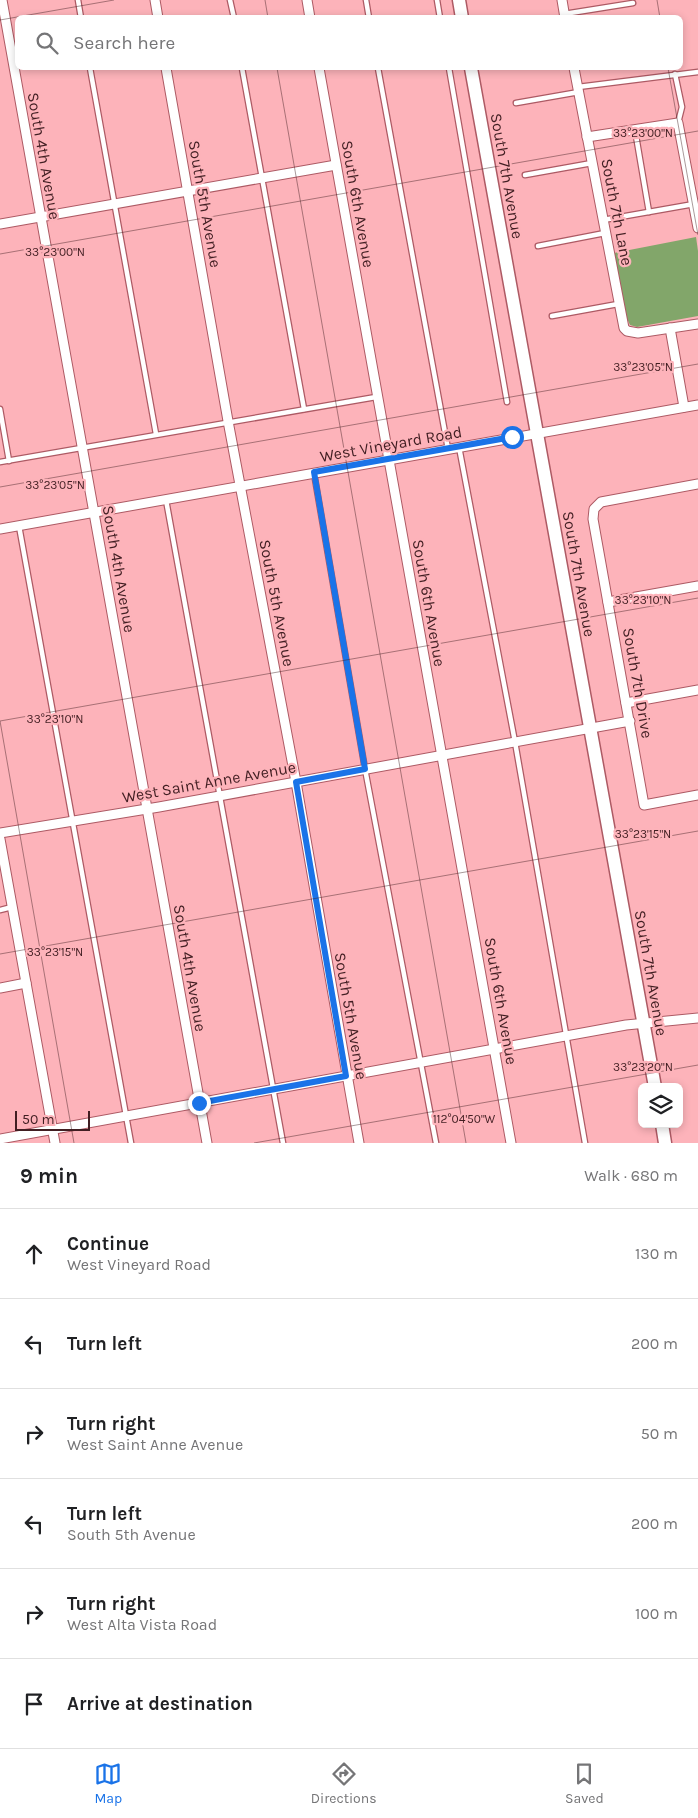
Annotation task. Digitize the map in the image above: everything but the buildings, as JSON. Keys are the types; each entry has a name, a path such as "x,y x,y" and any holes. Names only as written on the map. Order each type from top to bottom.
{"main road":[{"path":"459,0 462,15"},
{"name":"South 7th Avenue","path":"471,70 654,1083"},
{"path":"663,1128 665,1143"}],"street":[{"name":"South 4th Avenue","path":"2,0 207,1143"},
{"path":"155,0 158,15"},
{"path":"307,0 310,15"},
{"path":"562,0 565,15"},
{"name":"South 5th Avenue","path":"166,70 228,421 296,782 359,1143"},
{"name":"South 6th Avenue","path":"319,70 376,397 511,1143"},
{"name":"South 7th Lane","path":"574,70 618,304 627,331 638,333 670,328"},
{"path":"587,137 678,123 698,228"},
{"path":"0,224 336,165"},
{"path":"684,407 670,328 698,324"},
{"name":"West Vineyard Road","path":"0,530 240,485 698,405"},
{"name":"South 7th Drive","path":"698,484 601,502 594,508 594,519 608,602 644,804 698,795"},
{"path":"608,602 698,586"},
{"path":"626,703 698,690"},
{"name":"West Saint Anne Avenue","path":"0,833 147,809 630,721"},
{"path":"0,839 55,1143"},
{"path":"0,988 26,983"},
{"path":"0,1139 422,1062 566,1038 643,1022 698,1018"}],"lane":[{"path":"78,0 80,15"},
{"path":"230,0 233,15"},
{"path":"366,0 368,15"},
{"path":"437,0 440,15"},
{"path":"570,15 633,3"},
{"path":"90,70 156,434"},
{"path":"242,70 304,409"},
{"path":"378,70 448,449"},
{"path":"449,70 507,402"},
{"path":"516,103 579,90 698,72"},
{"path":"675,74 682,107 678,123"},
{"path":"635,129 649,212"},
{"path":"525,175 592,163"},
{"path":"603,220 694,204"},
{"path":"538,246 605,233"},
{"path":"552,316 618,304"},
{"path":"0,462 228,421 376,397"},
{"path":"0,409 9,461"},
{"path":"459,447 515,742 585,1143"},
{"path":"314,472 365,769 436,1143"},
{"path":"166,499 283,1143"},
{"path":"19,526 131,1143"},
{"path":"0,910 12,907"}],"green space":[{"path":"696,237 698,251 698,316 637,327 630,325 625,314 614,253"}],"route":[{"path":"199,1103 346,1076 296,782 365,769 314,472 512,437"}]}
